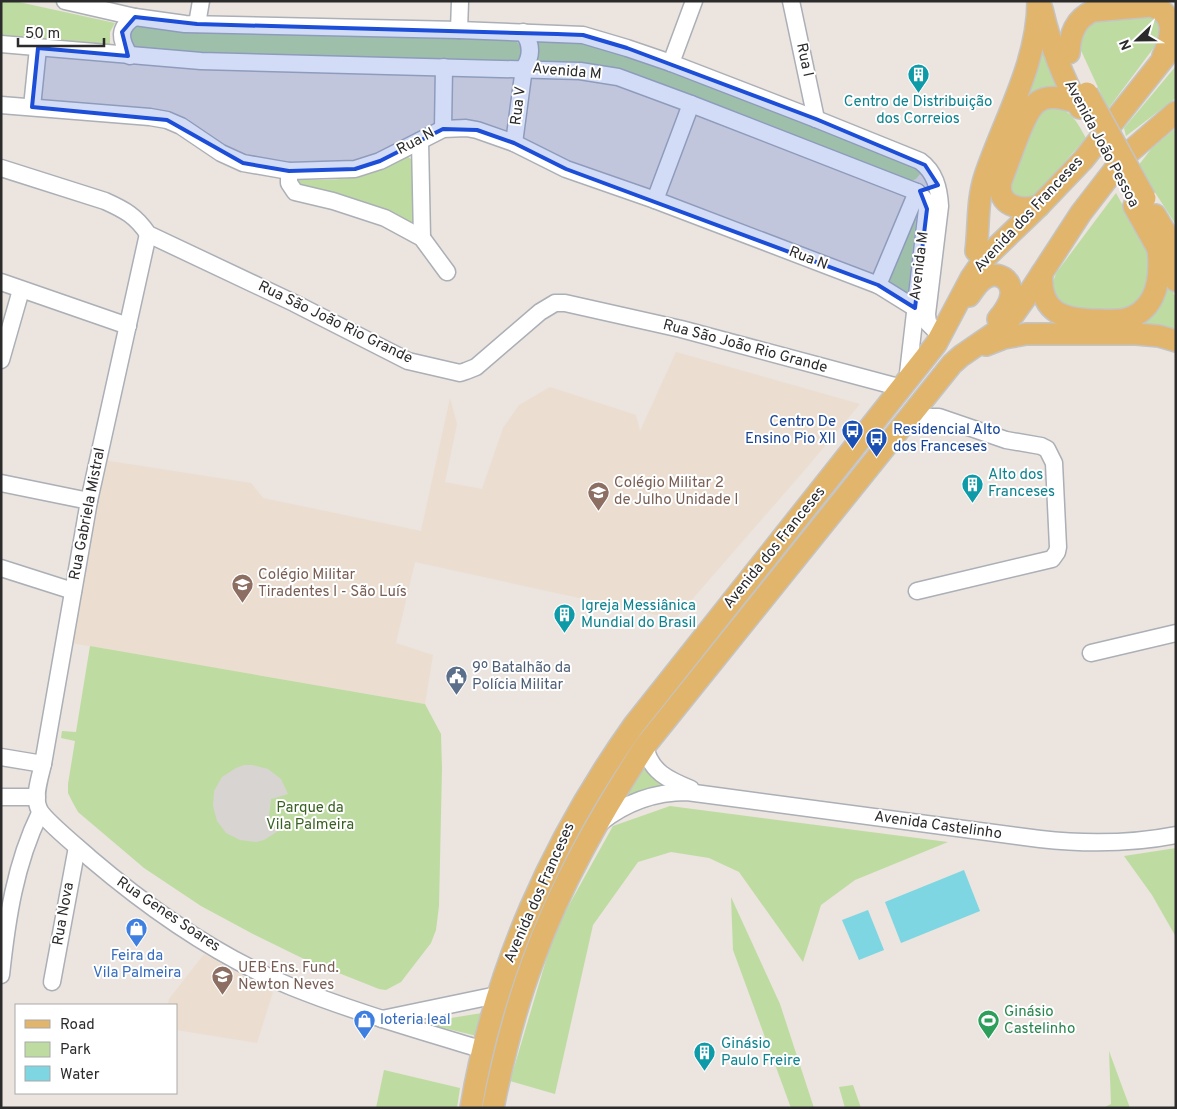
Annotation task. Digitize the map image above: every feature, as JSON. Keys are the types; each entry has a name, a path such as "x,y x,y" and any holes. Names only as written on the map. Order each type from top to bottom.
{"main road":[{"name":"Avenida João Pessoa","path":"1039,1 1065,78 1082,101 1167,249 1176,281"},
{"path":"935,337 976,251 981,190 1032,53 1039,1"},
{"name":"Avenida João Pessoa","path":"1055,1 1082,101"},
{"path":"1069,53 1073,30 1087,14 1151,6 1159,8 1172,26 1171,40 1161,61"},
{"name":"Avenida dos Franceses","path":"471,1108 497,995 524,923 554,857 576,815 616,751 634,724 904,385 978,267 1083,160 1176,43"},
{"path":"1032,213 1015,207 1006,200 1000,188 1025,118 1031,107 1046,98 1060,97 1082,101"},
{"name":"Avenida dos Franceses","path":"493,1108 513,1023 533,960 557,902 595,828 645,746 960,356 1002,326 1022,303 1080,213 1125,156 1176,112"},
{"path":"976,251 994,235 1032,213"},
{"path":"1042,273 1044,294 1048,303 1058,314 1079,320 1126,319 1143,310 1150,301 1156,290 1160,268 1167,249"},
{"path":"935,337 980,282 990,275 1004,277 1012,291 1007,306 995,322 960,356"},
{"path":"960,356 1004,338 1026,334 1136,334 1159,336 1176,341"}],"street":[{"path":"65,1 85,4 135,17 197,24 583,35 671,63 816,119 920,162 930,170 938,186 917,192 878,285"},
{"path":"197,24 201,1"},
{"path":"459,30 460,1"},
{"path":"671,63 694,1"},
{"name":"Rua I","path":"791,1 816,119"},
{"path":"130,56 122,40 122,32 127,22 135,17"},
{"name":"Rua V","path":"514,143 524,68 528,63 530,50 523,32"},
{"name":"Avenida M","path":"1,44 202,61 524,68 602,73 691,104 917,192 924,199 927,208 904,385"},
{"path":"32,107 38,48"},
{"path":"442,128 444,67"},
{"path":"655,200 691,104"},
{"name":"Rua N","path":"1,105 167,120 181,126 221,153 243,163 289,171 355,169 380,161 442,128 477,130 514,143 566,169 655,200 878,285 915,308"},
{"path":"420,140 422,238"},
{"name":"Rua São João Rio Grande","path":"1,168 120,207 139,220 148,234 294,303 408,361 460,373 476,367 540,312 555,303 582,306 681,329 904,385"},
{"path":"289,171 289,182 294,192 333,201 385,218 422,238 447,272"},
{"name":"Avenida M","path":"935,337 928,323 927,314 940,206 938,186"},
{"name":"Rua Gabriela Mistral","path":"1,975 5,931 14,887 39,805 42,764 89,501 148,234"},
{"path":"1,282 128,326"},
{"path":"1,358 21,290"},
{"path":"907,421 938,426 955,424 1006,440 1041,446 1047,449 1054,463 1058,547 1052,559 917,591"},
{"path":"1,483 89,501"},
{"path":"1,568 73,591"},
{"path":"1091,653 1176,633"},
{"name":"Avenida Castelinho","path":"645,746 652,765 660,773 670,780 700,792"},
{"path":"1,757 42,764"},
{"name":"Avenida Castelinho","path":"595,828 623,807 644,798 677,792 700,792 1066,842 1106,842 1153,839 1176,835"},
{"path":"1,797 39,805"},
{"name":"Rua Genes Soares","path":"39,805 77,847 147,904 190,933 230,956 291,986 382,1019 483,1050"},
{"name":"Rua Nova","path":"52,982 77,847"},
{"path":"382,1019 497,995"}],"highlighted area":[{"path":"135,17 197,24 583,35 627,48 816,119 925,165 938,185 920,191 927,209 915,308 878,285 566,169 514,143 477,130 443,129 380,161 355,169 289,171 243,163 167,120 32,107 38,48 128,56 122,32"}],"shaded area":[{"path":"676,352 860,404 675,619 415,562 396,643 433,655 425,704 71,643 103,460 251,483 263,498 421,531 450,398 457,424 445,482 482,489 503,428 519,405 550,387 636,415 640,431"},
{"path":"244,765 268,769 281,779 288,794 271,799 268,823 278,831 264,840 256,842 240,840 226,833 217,821 213,806 214,791 222,777"},
{"name":"UEB Ens. Fund. Newton Neves","path":"204,954 273,992 257,1043 178,1030 178,1004 168,1004 169,999"}],"green space":[{"path":"1,1 14,1 115,23 110,32 110,45 1,39"},
{"path":"1148,16 1159,22 1164,34 1108,109 1078,44 1082,32 1096,19"},
{"path":"134,23 513,38 520,46 521,52 518,61 513,62 195,54 136,49 131,36"},
{"path":"532,38 582,40 629,53 919,168 920,174 911,181 607,68 584,63 534,61"},
{"path":"1042,44 1064,91 1024,106"},
{"path":"1176,66 1176,98 1126,136 1124,128"},
{"path":"1054,107 1070,114 1086,138 1032,199 1023,200 1014,194 1010,183 1031,124 1041,111"},
{"path":"1176,128 1176,225 1138,166 1152,148"},
{"path":"407,156 415,162 414,228 298,190 293,180 333,180 356,177 376,171"},
{"path":"1116,193 1152,261 1152,288 1128,312 1070,310 1057,300 1053,291 1056,273"},
{"path":"917,210 908,293 904,295 887,283"},
{"path":"1168,285 1176,297 1176,335 1130,329 1159,305"},
{"name":"Parque da Vila Palmeira","path":"90,646 425,704 441,734 439,906 436,930 431,943 401,982 386,990 379,989 306,960 253,934 201,906 144,868 78,812 68,793 75,741 61,738 62,731 76,732"},
{"path":"644,766 672,787 621,800"},
{"path":"670,806 948,842 855,880 821,905 803,962 739,872 709,858 671,852 638,862 593,925 555,1094 510,1081 555,930 613,826"},
{"path":"1176,848 1176,937 1152,895 1124,856"},
{"path":"731,897 780,1004 814,1108 791,1108 733,950"},
{"path":"482,1013 477,1036 427,1024 426,1022"},
{"path":"1109,1051 1130,1108 1103,1108 1111,1104"},
{"path":"384,1070 460,1088 457,1108 376,1108"},
{"path":"853,1085 861,1108 845,1108 839,1087"}],"water":[{"path":"964,870 980,911 901,943 885,902"},
{"path":"868,910 884,950 859,960 842,920"}],"place":[{"name":"Centro de Distribuição dos Correios","path":"918,93"},
{"name":"Centro De Ensino Pio XII","path":"852,450"},
{"name":"Residencial Alto dos Franceses","path":"877,458"},
{"name":"Alto dos Franceses","path":"972,503"},
{"name":"Colégio Militar 2 de Julho Unidade I","path":"598,511"},
{"name":"Colégio Militar Tiradentes I - São Luís","path":"242,603"},
{"name":"Igreja Messiânica Mundial do Brasil","path":"565,634"},
{"name":"9º Batalhão da Polícia Militar","path":"456,696"},
{"name":"Feira da Vila Palmeira","path":"137,947"},
{"name":"UEB Ens. Fund. Newton Neves","path":"222,996"},
{"name":"loteria leal","path":"364,1039"},
{"name":"Ginásio Castelinho","path":"988,1040"},
{"name":"Ginásio Paulo Freire","path":"705,1072"}]}
